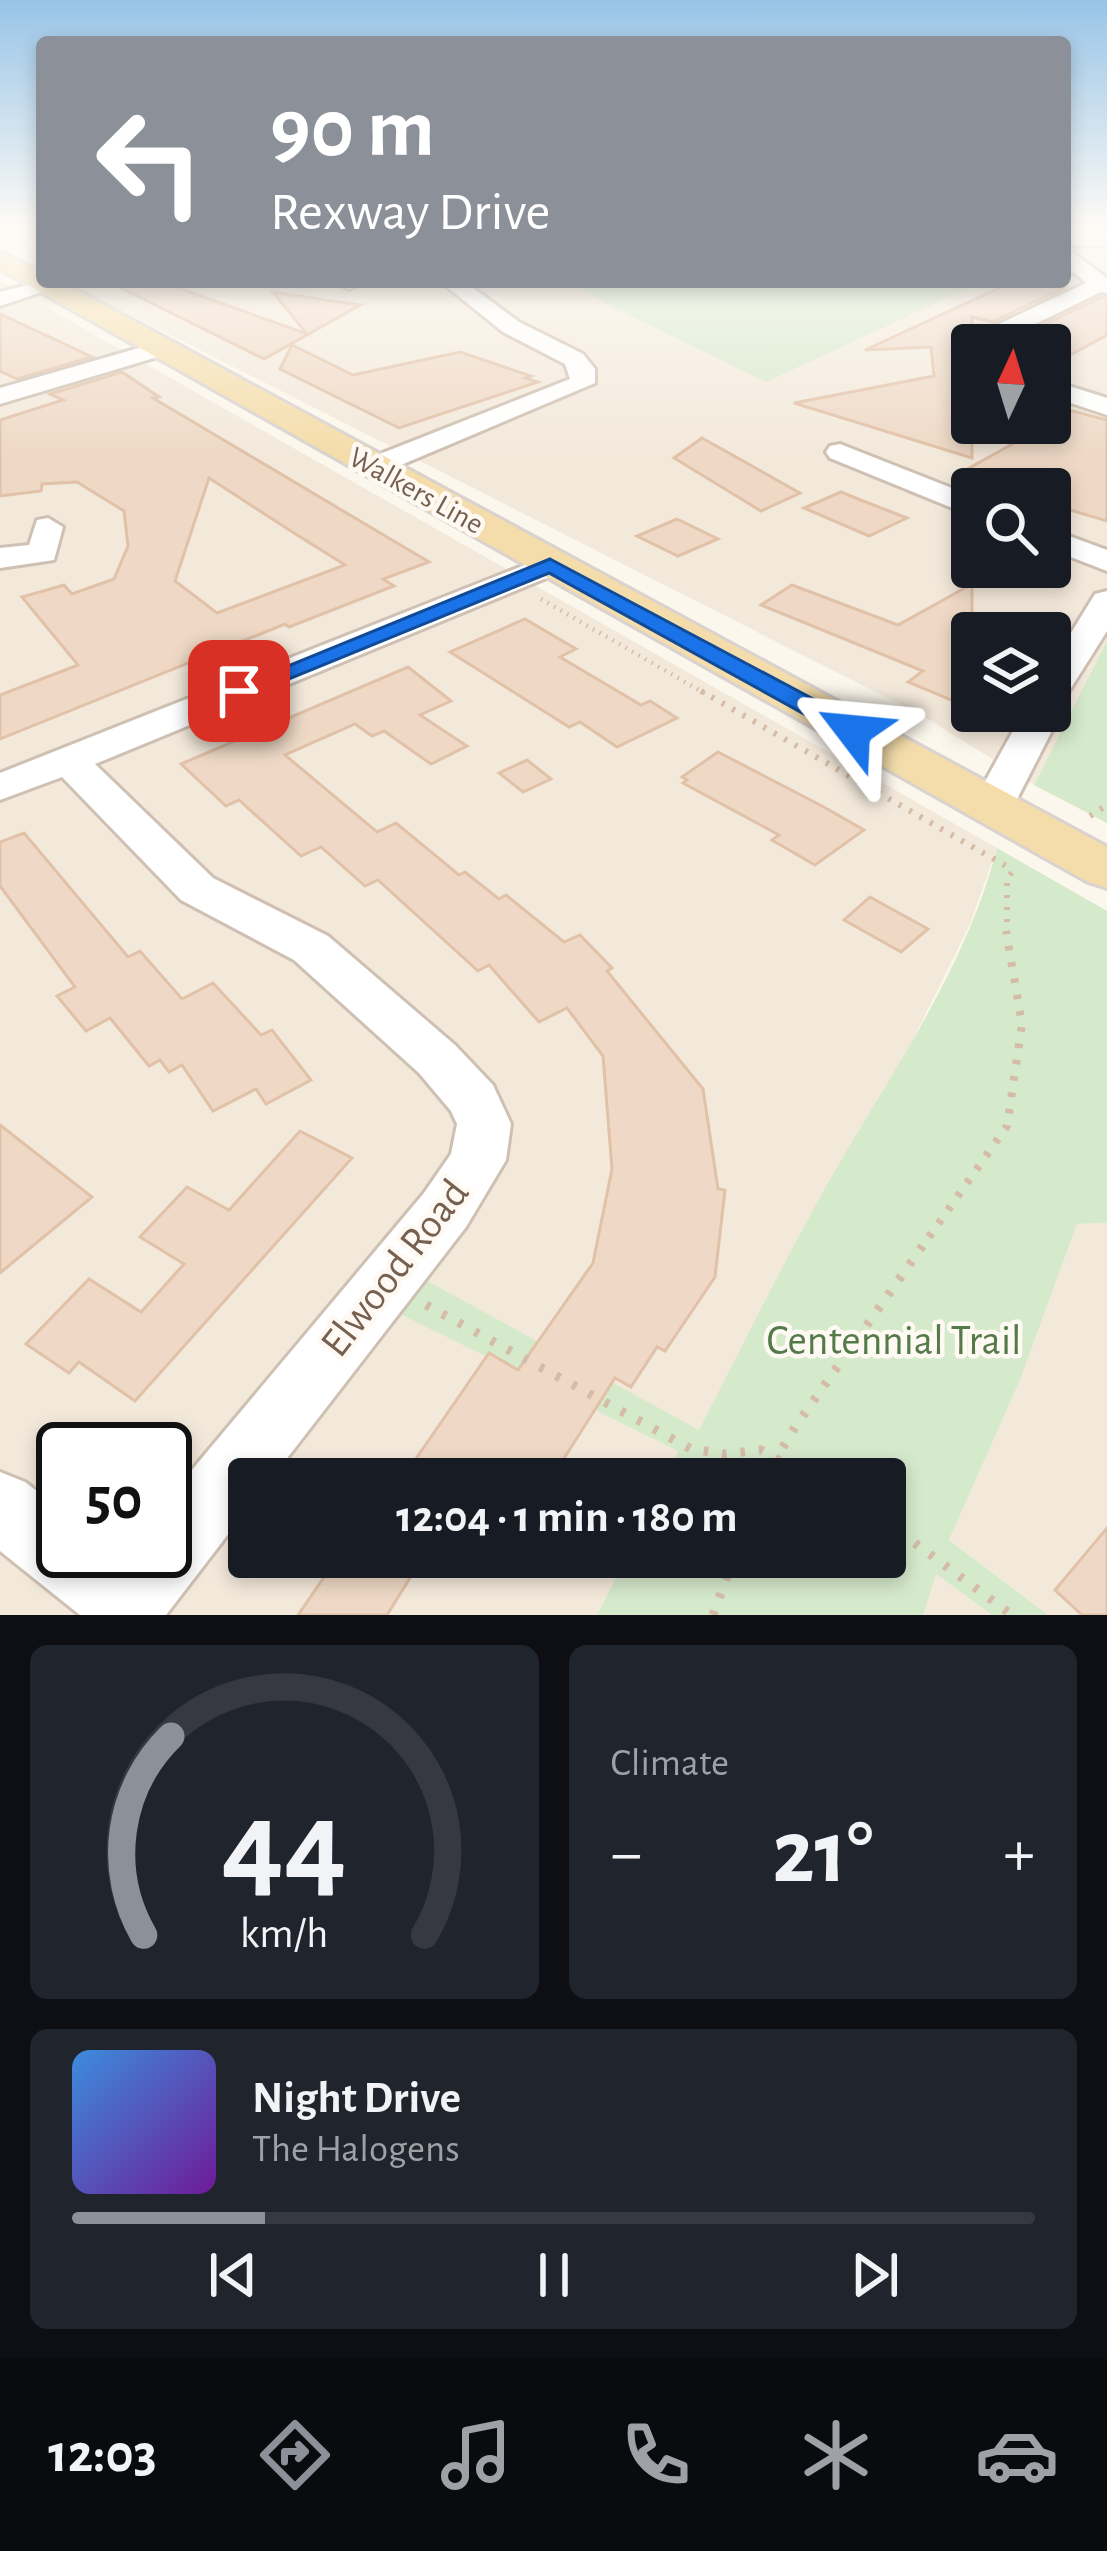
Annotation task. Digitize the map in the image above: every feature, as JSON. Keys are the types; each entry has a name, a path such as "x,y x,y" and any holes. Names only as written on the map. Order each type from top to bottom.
{"main road":[{"name":"Walkers Line","path":"83,303 1107,870"}],"street":[{"path":"372,467 582,383 584,369 574,359 511,327 480,303"},
{"path":"1019,324 1065,303"},
{"path":"0,396 163,348"},
{"path":"1071,395 1107,406"},
{"path":"839,452 951,498"},
{"path":"0,558 43,553 48,527"},
{"path":"1071,546 1107,561"},
{"path":"0,788 550,565"},
{"path":"1071,662 1107,601"},
{"path":"992,807 1031,732"},
{"name":"Elwood Road","path":"68,760 197,889 311,948 437,1059 474,1100 484,1124 478,1160 446,1210 122,1610"},
{"path":"0,1507 122,1610"}],"path":[{"path":"1080,824 1107,805"},
{"path":"775,1458 1007,1126 1022,1024 1005,905 1008,874 1024,862"},
{"path":"386,1283 691,1449 726,1454 761,1450 770,1458"},
{"path":"906,1537 1012,1615"},
{"path":"713,1615 726,1578"}],"shaded area":[{"path":"0,303 39,303 997,848 970,924 906,1054 830,1180 699,1430 647,1403 397,1312 678,1451 675,1458 228,1458 228,1578 616,1578 597,1615 0,1615"},
{"path":"108,303 1107,303 1107,641 1071,712 1071,612 951,612 951,732 1061,732 1034,785 923,716"},
{"path":"1107,1223 1107,1615 1048,1615 949,1540 1020,1380 1077,1224"},
{"path":"935,1573 992,1615 923,1615"}],"green space":[{"path":"605,303 936,303 766,382"},
{"path":"1107,641 1107,823 1034,785 1061,732 1071,732 1071,712"},
{"name":"Centennial Trail","path":"997,848 1107,911 1107,1223 1077,1224 1020,1380 949,1540 1048,1615 992,1615 936,1574 923,1615 597,1615 616,1578 906,1578 906,1458 675,1458 678,1451 396,1312 420,1277 699,1430 815,1207 947,976 984,892"}],"building":[{"path":"152,303 222,303 307,334 282,303 360,305 264,359"},
{"path":"966,303 1031,303 992,322 972,317 972,324 951,324 951,444 972,444 972,458 794,403 934,376 931,347 865,350"},
{"path":"1089,303 1107,303 1107,335 1071,355 1071,324 1046,324"},
{"path":"0,314 92,357 17,379 0,371"},
{"path":"292,345 353,375 460,352 538,382 399,428 280,369"},
{"path":"122,372 159,397 153,398 429,562 383,579 394,586 289,627 285,624 0,739 0,695 78,665 22,597 64,585 72,594 114,579 128,546 124,511 77,482 42,484 41,491 0,496 0,420 63,400 50,394","holes":["209,478 345,565 217,613 175,581"]},
{"path":"1071,411 1107,420 1107,521 1071,510 1071,468 969,468 1012,444 1071,444"},
{"path":"702,438 800,493 761,511 674,458"},
{"path":"841,492 907,518 869,536 804,508"},
{"path":"677,519 718,539 678,556 637,536"},
{"path":"792,585 898,625 972,588 972,612 951,612 951,700 908,682 923,671 761,605"},
{"path":"525,619 576,649 560,657 641,705 650,701 677,718 617,747 580,722 569,727 450,652"},
{"path":"408,667 451,701 420,715 467,746 431,764 384,731 372,736 355,724 285,755 377,832 396,823 459,875 465,872 499,899 506,895 564,942 580,935 612,968 607,971 703,1089 718,1189 725,1190 715,1277 665,1351 657,1347 631,1387 615,1378 564,1458 416,1458 489,1353 518,1370 593,1263 612,1169 603,1056 567,1008 539,1022 489,965 478,971 378,880 365,886 321,847 301,856 239,800 226,806 181,764"},
{"path":"718,752 864,830 815,865 772,840 779,835 683,783 687,780 682,777"},
{"path":"527,760 551,779 523,792 499,773"},
{"path":"24,833 128,957 140,951 182,999 213,983 261,1035 272,1030 311,1080 266,1104 256,1089 213,1111 182,1065 169,1072 160,1060 149,1066 110,1018 86,1031 57,996 75,987 0,886 0,842"},
{"path":"870,897 928,929 901,952 844,920"},
{"path":"0,1125 92,1197 0,1273"},
{"path":"300,1131 352,1158 135,1401 79,1362 69,1373 26,1344 89,1279 141,1312 184,1264 140,1237 187,1187 229,1210"},
{"path":"1107,1528 1107,1615 1082,1615 1055,1590"},
{"path":"324,1578 410,1578 387,1615 298,1615"}],"route":[{"path":"239,691 550,565 853,731"}]}
